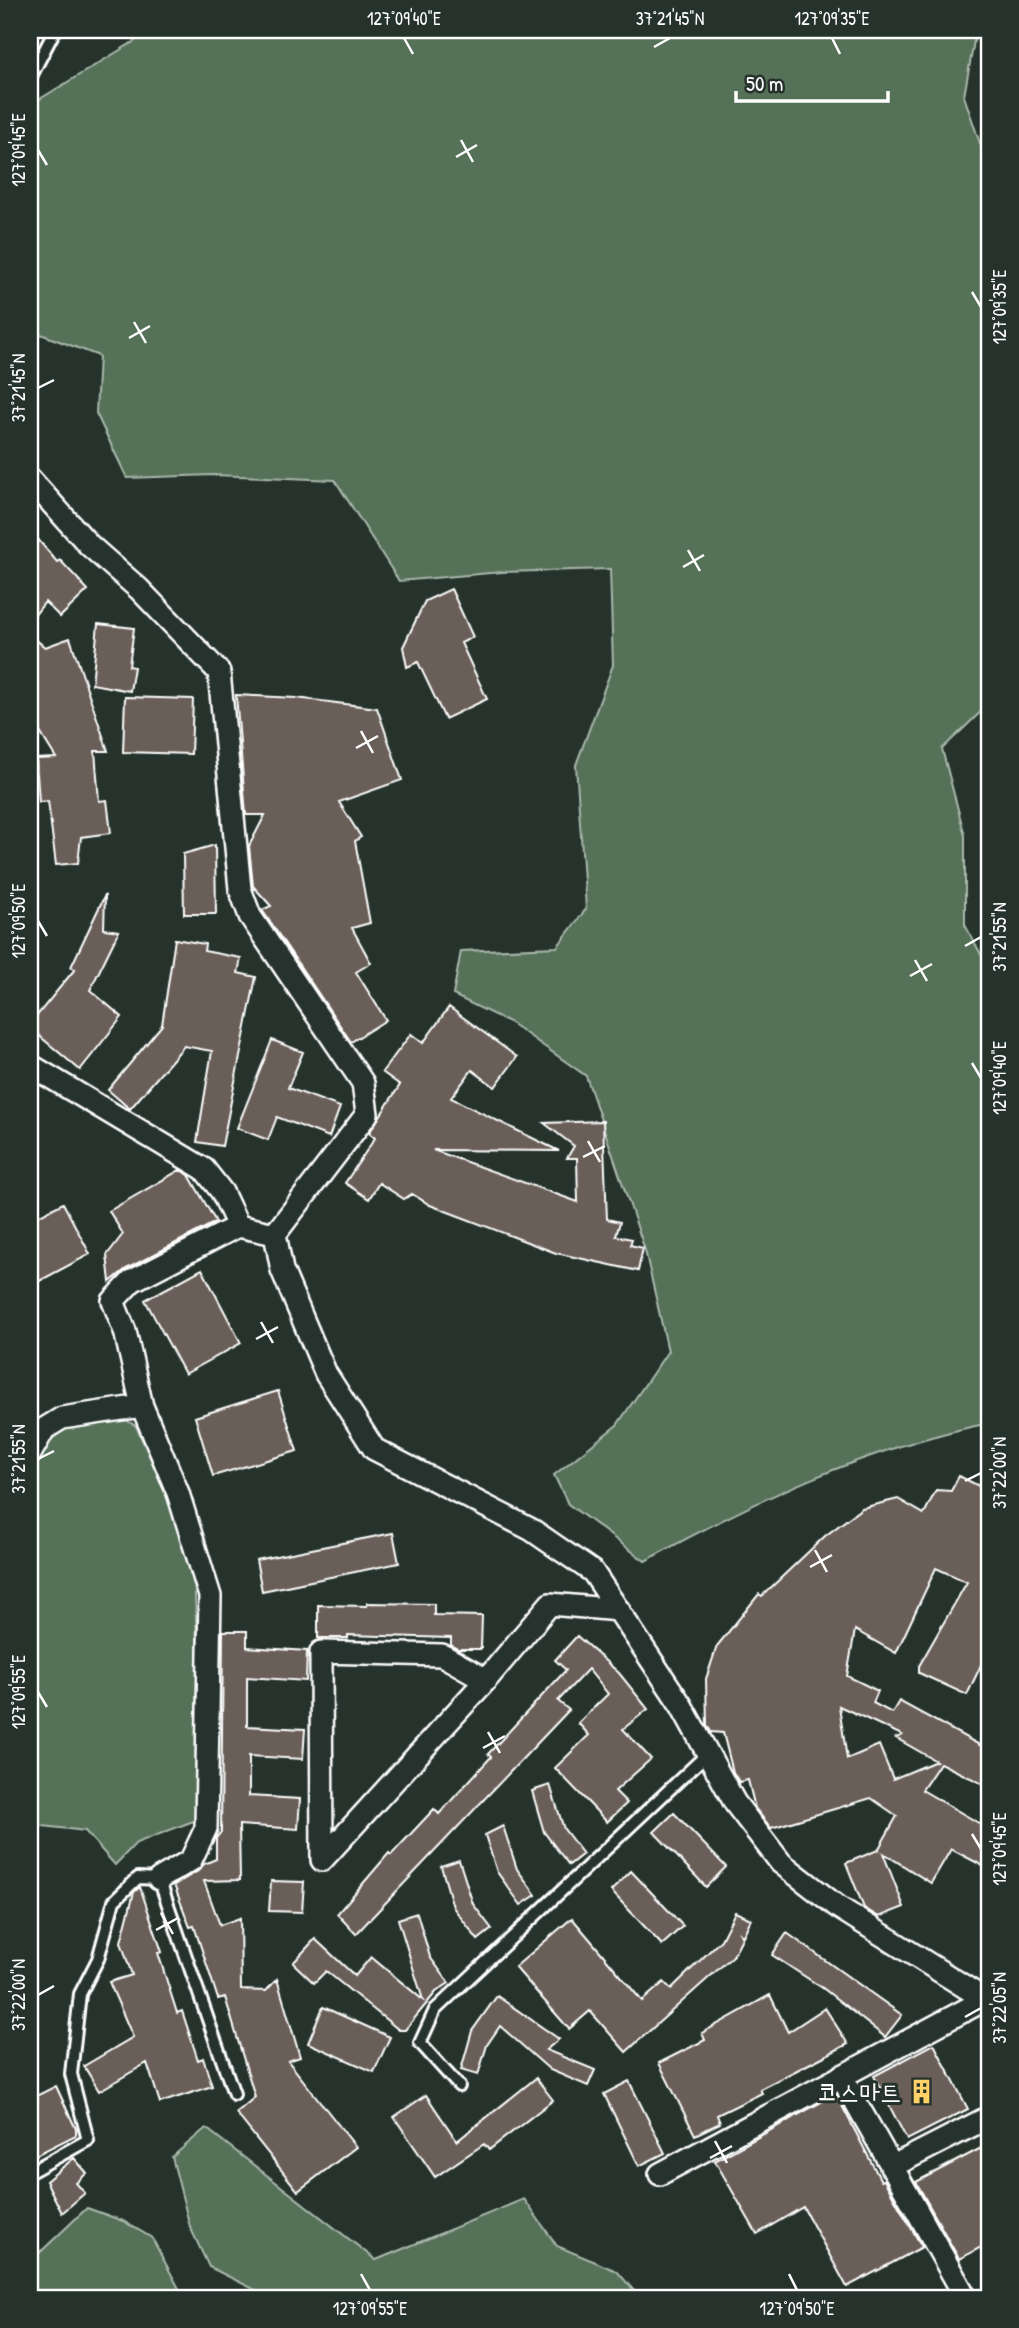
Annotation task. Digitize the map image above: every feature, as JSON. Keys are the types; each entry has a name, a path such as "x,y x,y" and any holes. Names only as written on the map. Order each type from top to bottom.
{"street":[{"path":"30,479 89,545 139,589 219,673 240,889 250,916 363,1083 367,1114 275,1234 282,1270 327,1374 374,1449 532,1530 593,1572 681,1705 735,1803 781,1863 838,1907 987,2000"},
{"path":"30,1065 204,1169 222,1192 238,1226"},
{"path":"159,1879 191,1860 206,1828 210,1596 178,1493 142,1406 125,1331 113,1301 132,1281 238,1226 275,1234"},
{"path":"30,1454 44,1429 62,1418 142,1406"},
{"path":"486,1680 442,1655 321,1652 322,1860 486,1680 550,1604 619,1610"},
{"path":"660,2174 987,2000"},
{"path":"841,2076 966,2298"},
{"path":"891,2167 989,2117"}],"lane":[{"path":"30,78 55,30"},
{"path":"459,2086 419,2043 435,2010 707,1754"},
{"path":"30,2172 88,2140 71,2074 80,1994 98,1959 114,1901 138,1878 159,1879 234,2094"}],"green space":[{"path":"153,30 976,30 964,96 989,170 989,704 942,749 965,836 965,925 989,969 989,1423 898,1447 811,1479 728,1517 645,1561 568,1504 554,1475 617,1425 668,1351 645,1250 586,1076 511,1023 453,995 461,951 557,947 586,909 576,765 613,665 610,569 502,572 399,581 335,480 213,475 127,478 96,413 99,356 30,330 30,105"},
{"path":"109,1410 136,1426 193,1554 200,1706 196,1820 136,1843 115,1865 85,1831 43,1826 30,1821 30,1459 82,1412"},
{"path":"206,2128 376,2260 524,2199 557,2246 617,2271 640,2298 272,2298 209,2267 190,2227 172,2157"},
{"path":"87,2208 123,2221 152,2238 184,2298 30,2298 30,2262"}],"building":[{"path":"30,530 57,562 60,560 88,590 60,617 45,602 30,621"},
{"path":"451,589 473,637 461,643 487,699 445,719 418,662 407,667 403,647 425,601"},
{"path":"98,624 134,628 129,666 134,667 130,691 92,684"},
{"path":"30,635 45,647 70,638 108,751 95,751 99,801 107,800 111,833 81,837 78,863 56,865 48,801 39,802 36,759 56,758 33,721 30,723"},
{"path":"236,695 296,698 377,708 402,780 339,802 361,837 355,841 370,923 352,928 371,963 356,972 386,1020 351,1042 262,910 271,906 253,886 249,846 265,815 246,815"},
{"path":"125,697 193,699 191,754 123,752"},
{"path":"215,845 216,914 184,914 183,854"},
{"path":"105,895 104,929 119,931 90,990 122,1017 80,1070 30,1028 30,1024 75,969 71,967"},
{"path":"175,939 205,944 204,951 241,958 238,973 256,977 222,1146 197,1142 212,1051 184,1046 130,1109 108,1090 162,1025"},
{"path":"449,1007 517,1057 495,1087 472,1070 451,1098 559,1151 433,1150 578,1202 577,1158 567,1158 574,1146 544,1123 603,1121 607,1219 620,1222 616,1236 632,1239 630,1245 643,1248 638,1271 556,1253 430,1205 412,1194 404,1199 379,1183 369,1199 345,1183 375,1138 369,1133 400,1085 382,1072 411,1034 423,1043"},
{"path":"272,1040 303,1052 288,1088 340,1107 329,1137 277,1117 268,1140 237,1128"},
{"path":"180,1170 189,1175 216,1222 126,1269 110,1282 107,1255 123,1234 109,1211"},
{"path":"63,1203 90,1254 30,1286 30,1220"},
{"path":"202,1269 241,1343 185,1374 145,1300"},
{"path":"278,1391 297,1451 213,1476 195,1417"},
{"path":"959,1476 989,1491 989,1648 967,1695 919,1673 919,1666 967,1582 936,1568 896,1653 855,1630 847,1676 878,1691 873,1703 892,1713 899,1701 989,1750 989,1787 940,1763 922,1790 989,1829 989,1869 951,1849 931,1883 883,1853 904,1907 879,1917 864,1908 846,1863 878,1850 897,1816 871,1798 771,1828 755,1808 748,1780 739,1782 733,1772 723,1733 711,1732 707,1725 706,1679 717,1646 759,1594 762,1596 825,1536 862,1508 898,1499 924,1514 936,1490 951,1491","holes":["839,1706 902,1735 896,1738 936,1761 893,1779 879,1745 847,1759"]},
{"path":"393,1533 399,1563 262,1591 256,1560"},
{"path":"367,1603 434,1604 434,1615 482,1616 481,1649 458,1649 451,1645 451,1638 348,1635 348,1638 318,1638 318,1605 367,1606"},
{"path":"223,1631 247,1631 247,1647 307,1651 306,1681 247,1677 247,1726 305,1729 303,1759 249,1756 249,1796 300,1799 298,1829 239,1825 240,1880 204,1881 220,1925 240,1918 241,1990 266,1991 277,1979 300,2057 288,2061 356,2147 298,2191 236,2113 255,2097 225,1997 218,1999 194,1926 190,1927 174,1885 216,1859 216,1838 221,1832"},
{"path":"577,1636 619,1673 648,1709 623,1729 651,1759 615,1791 627,1803 607,1822 555,1768 589,1735 578,1723 608,1694 588,1669 558,1701 569,1710 356,1934 337,1914 389,1853 391,1855 434,1809 439,1814 491,1757 488,1754 566,1670 555,1660"},
{"path":"550,1785 564,1829 583,1854 569,1865 544,1832 532,1791"},
{"path":"674,1813 726,1867 706,1887 654,1832"},
{"path":"503,1826 517,1869 536,1895 521,1905 497,1872 485,1835"},
{"path":"459,1860 473,1904 492,1929 478,1940 453,1907 441,1866"},
{"path":"631,1871 683,1926 662,1945 611,1891"},
{"path":"271,1881 304,1882 302,1912 269,1911"},
{"path":"140,1887 162,1952 158,1953 177,2013 182,2011 198,2060 203,2058 212,2086 160,2103 147,2063 99,2091 84,2066 133,2037 109,1982 132,1975 121,1942 134,1892"},
{"path":"735,1912 751,1919 743,1936 740,1934 742,1938 733,1956 626,2052 590,2011 569,2029 515,1967 572,1918 642,2001 664,1982 671,1989 721,1940"},
{"path":"417,1913 430,1957 449,1983 436,1992 405,2030 399,2030 326,1971 314,1983 293,1963 315,1939 355,1976 371,1957 423,2000 398,1919"},
{"path":"787,1933 902,2015 885,2037 824,1989 772,1955"},
{"path":"770,1995 788,2032 825,2008 848,2044 760,2089 762,2093 717,2115 720,2123 695,2135 659,2063 705,2040 702,2033"},
{"path":"497,1996 559,2039 546,2050 595,2070 588,2086 550,2070 500,2026 487,2045 478,2075 461,2070 472,2031"},
{"path":"323,2007 390,2037 374,2072 308,2043"},
{"name":"코스마트","path":"934,2044 968,2109 907,2140 874,2076"},
{"path":"536,2078 553,2100 489,2150 484,2144 435,2177 394,2117 426,2095 457,2141"},
{"path":"629,2081 665,2153 639,2166 604,2094"},
{"path":"56,2086 76,2129 76,2135 34,2156 30,2147 30,2099"},
{"path":"836,2094 881,2181 884,2180 922,2247 847,2287 803,2207 757,2234 715,2161"},
{"path":"989,2144 989,2243 959,2259 916,2182"},
{"path":"74,2158 87,2173 76,2183 85,2193 62,2213 46,2181"}],"place":[{"name":"코스마트","path":"921,2092"}]}
